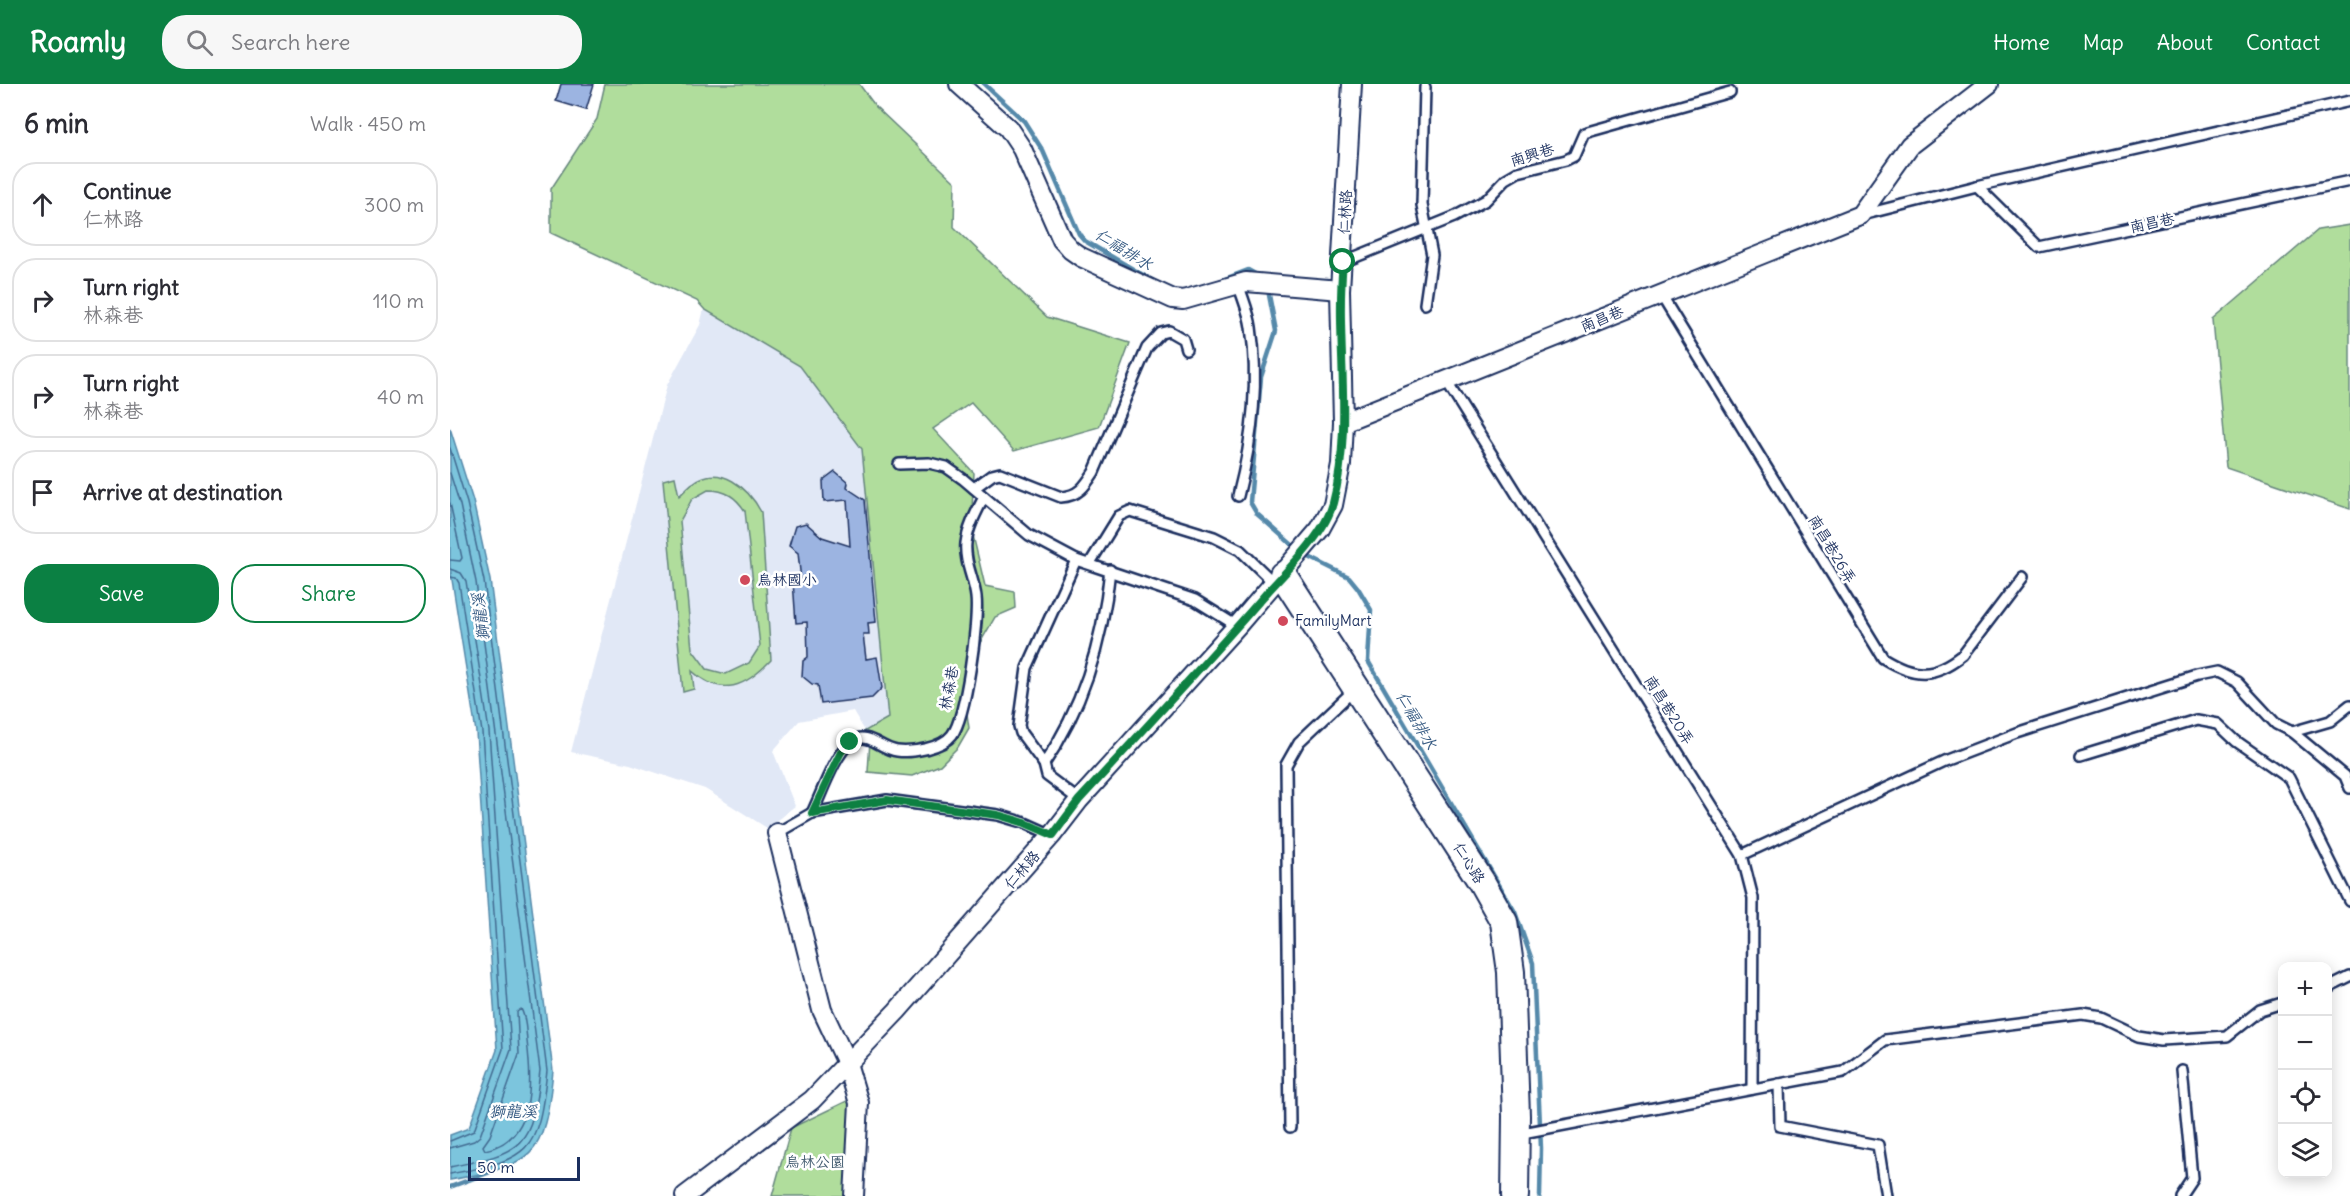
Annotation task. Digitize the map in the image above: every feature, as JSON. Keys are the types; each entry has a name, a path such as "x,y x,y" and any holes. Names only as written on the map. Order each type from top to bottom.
{"street":[{"path":"959,84 1008,128 1022,148 1062,240 1081,257 1173,299 1183,300 1238,283 1340,290"},
{"name":"仁林路","path":"685,1196 812,1100 897,1011 1053,835 1079,800 1237,626 1320,529 1333,505 1341,464 1343,422 1340,290 1352,84"},
{"path":"1860,215 1910,146 1989,84"},
{"name":"南昌巷","path":"1343,422 1860,215"},
{"name":"仁心路","path":"1284,573 1481,880 1504,922 1511,972 1525,1132 1515,1196"},
{"path":"777,833 822,1010 847,1063 859,1103 854,1196"}],"lane":[{"path":"1425,87 1422,205 1432,255 1425,304"},
{"name":"南興巷","path":"1343,262 1486,200 1506,179 1518,172 1574,156 1584,133 1730,92"},
{"name":"南昌巷","path":"1860,215 2350,101"},
{"name":"南昌巷","path":"1977,186 2039,247 2350,181"},
{"path":"1238,283 1251,325 1254,372 1250,431 1238,496"},
{"name":"南昌巷26弄","path":"1661,295 1883,657 1898,667 1915,672 1933,673 1952,664 1964,655 2022,577"},
{"path":"974,488 992,475 1000,473 1061,497 1070,496 1082,490 1094,472 1147,348 1161,333 1169,331 1183,339 1186,349"},
{"name":"南昌巷20弄","path":"1446,381 1743,855 1753,898 1752,1089"},
{"path":"899,464 929,463 946,467 1029,535 1076,560 1202,603 1237,626"},
{"name":"林森巷","path":"812,813 841,752 850,742 859,738 870,738 887,749 899,752 928,748 944,742 953,734 960,715 977,623 976,595 967,561 966,544 970,527 984,497"},
{"path":"1090,563 1119,516 1130,511 1214,537 1284,573"},
{"path":"1076,560 1027,668 1019,726 1021,734 1044,764 1047,776 1079,800"},
{"path":"1044,764 1065,735 1089,675 1106,616 1110,570"},
{"path":"1743,855 1944,760 2016,733 2197,676 2217,672 2237,682 2276,724 2292,732 2345,776 2350,788"},
{"path":"1290,1127 1286,765 1299,742 1356,688"},
{"path":"2292,732 2330,721 2350,705"},
{"path":"2081,755 2196,720 2218,724 2236,741 2289,778 2350,901"},
{"path":"777,833 812,813 887,800 998,815 1053,835"},
{"path":"2332,986 2350,977"},
{"path":"1525,1132 1843,1072 1886,1040 2082,1015 2101,1018 2139,1036 2164,1040 2227,1036 2260,1010 2278,1005"},
{"path":"2180,1196 2192,1178 2182,1071"},
{"path":"1779,1084 1780,1126 1878,1145 1886,1196"}],"shaded area":[{"name":"烏林國小","path":"704,309 800,366 862,449 888,718 865,731 853,711 799,721 773,751 795,806 767,828 705,789 630,764 571,752 667,385 700,325"}],"green space":[{"path":"605,84 859,84 876,107 955,182 954,227 1047,317 1130,343 1099,427 1014,451 971,403 933,429 974,473 971,527 985,586 1015,592 1016,608 995,617 973,655 963,686 969,728 958,747 940,765 912,776 868,772 870,740 865,731 888,718 862,449 800,366 704,309 697,301 551,233 551,189 597,119"},
{"path":"2350,225 2350,509 2226,467 2213,320 2318,230"},
{"path":"713,475 723,477 741,487 761,512 771,660 752,677 733,686 724,687 713,684 692,671 694,689 683,692 663,480 675,477 679,496 691,484 703,477","holes":["708,490 730,495 745,511 760,646 749,663 726,674 707,669 692,649 680,521 692,499"]},
{"name":"烏林公園","path":"849,1100 848,1196 772,1196 791,1128"}],"water":[{"name":"獅龍溪","path":"450,428 473,501 490,580 553,1071 545,1122 539,1140 530,1152 518,1161 501,1168 450,1180 450,1135 469,1128 497,1050 476,732 450,567"}],"building":[{"path":"561,84 594,84 586,110 556,101"},
{"path":"835,472 848,483 847,488 865,500 876,622 868,623 869,634 863,634 866,659 877,657 882,688 872,698 821,704 818,685 812,684 802,676 803,661 808,657 807,622 796,623 793,581 801,580 798,553 789,546 795,526 806,523 822,537 850,546 847,500 824,502 823,481"}],"waterway":[{"name":"仁福排水","path":"984,84 1024,121 1043,151 1079,234 1085,241 1155,282"},
{"name":"仁福排水","path":"1214,283 1248,270 1257,275"},
{"name":"仁福排水","path":"1269,295 1276,331 1261,377 1250,502 1257,514 1298,550"},
{"name":"仁福排水","path":"1305,555 1349,577 1371,610 1368,661 1515,912 1533,963 1541,1148 1540,1196"},
{"name":"獅龍溪","path":"450,1187 493,1171"}],"place":[{"name":"烏林國小","path":"745,580"},
{"name":"FamilyMart","path":"1283,621"}],"route":[{"path":"850,742 841,752 812,813 887,800 998,815 1053,835 1079,800 1283,574 1320,529 1333,505 1341,464 1343,422 1340,290 1343,262"}]}
